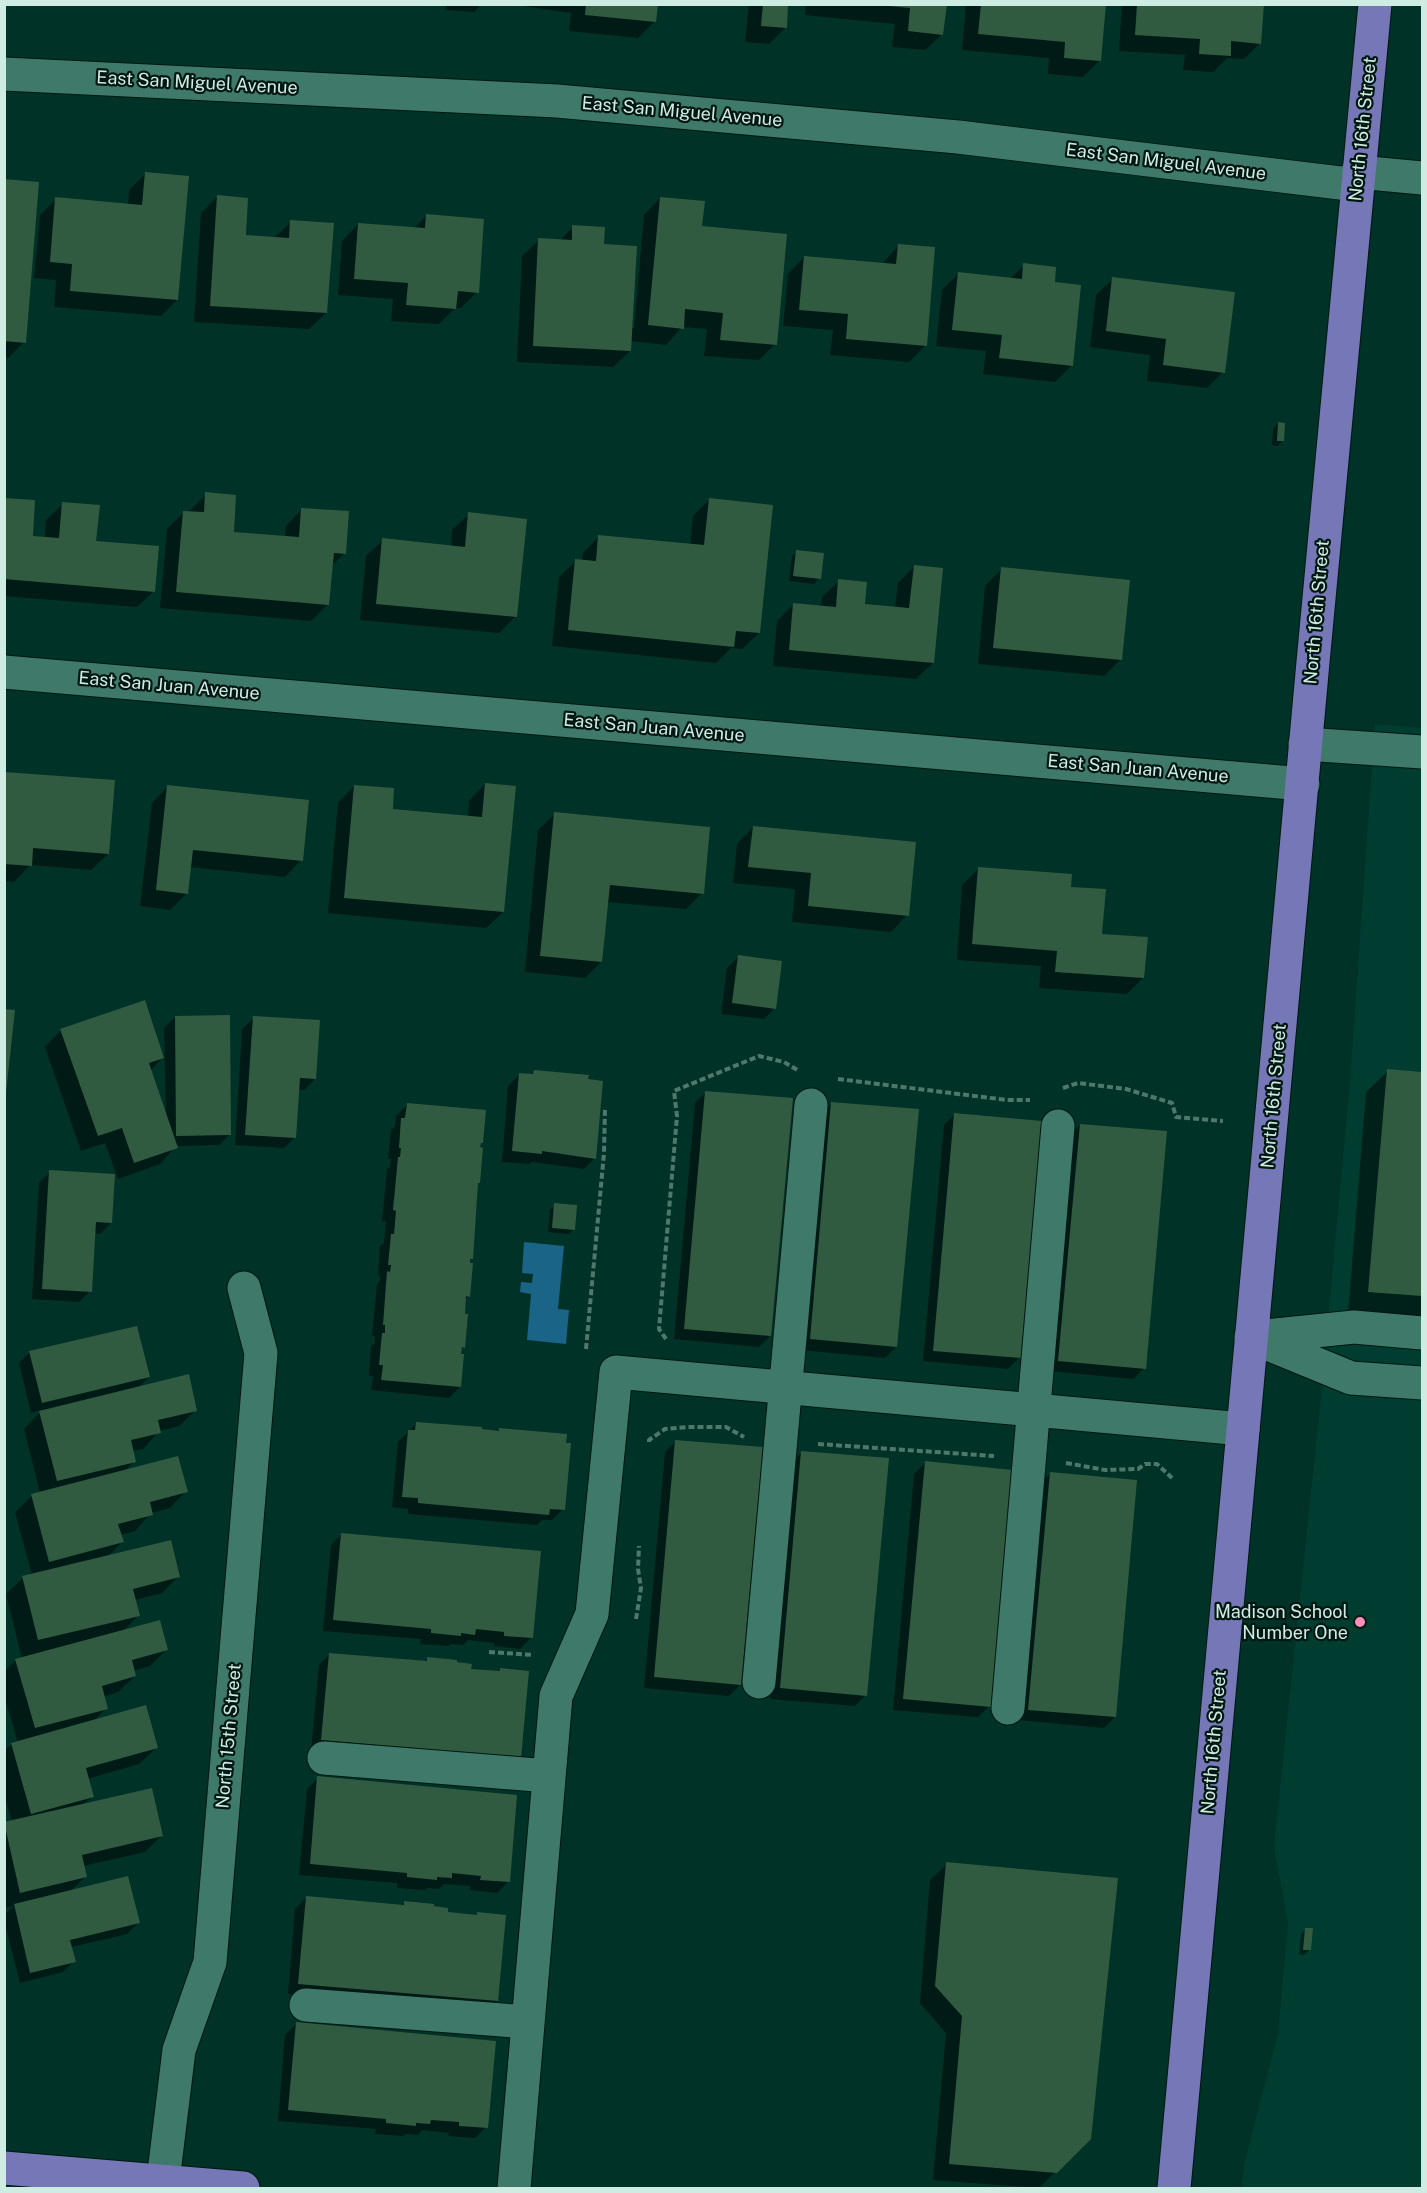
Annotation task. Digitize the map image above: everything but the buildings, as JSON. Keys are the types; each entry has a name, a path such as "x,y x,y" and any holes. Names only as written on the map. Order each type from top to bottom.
{"main road":[{"name":"North 16th Street","path":"1174,2188 1305,744 1375,4"},
{"path":"4,2168 243,2188"}],"street":[{"name":"East San Miguel Avenue","path":"4,74 557,101 958,137 1358,178 1422,178"},
{"name":"East San Juan Avenue","path":"4,672 1303,784"},
{"path":"1305,744 1422,752"},
{"path":"759,1682 786,1388 809,1090"},
{"path":"1008,1708 1034,1410 1048,1113"},
{"name":"North 15th Street","path":"163,2181 179,2050 210,1962 261,1353 244,1288"},
{"path":"1251,1337 1353,1327 1422,1333"},
{"path":"1251,1337 1351,1378 1422,1383"},
{"path":"514,2188 556,1696 592,1614 616,1372 1243,1429"},
{"path":"324,1758 549,1776"},
{"path":"306,2005 528,2022"}],"path":[{"path":"659,1329 677,1116 674,1091 759,1056 784,1062 809,1090"},
{"path":"830,1078 1007,1100 1048,1113"},
{"path":"1058,1089 1078,1083 1126,1089 1172,1103 1176,1117 1223,1121"},
{"path":"588,1322 604,1154 605,1108"},
{"path":"648,1448 649,1440 665,1429 676,1428 726,1427 750,1440"},
{"path":"814,1444 1000,1456"},
{"path":"1059,1462 1105,1470 1138,1469 1144,1464 1157,1464 1172,1478"},
{"path":"636,1619 641,1588 638,1569 639,1545"}],"shaded area":[{"name":"Madison School Number One","path":"1375,724 1422,728 1422,2188 1241,2188 1245,2161 1278,2034 1288,1923 1274,1847 1321,1397 1350,1082"}],"water":[{"path":"524,1242 564,1246 558,1309 569,1310 566,1344 527,1340 531,1294 520,1292 521,1282 532,1283 533,1274 522,1273"}],"place":[{"name":"Madison School Number One","path":"1360,1622"}]}
